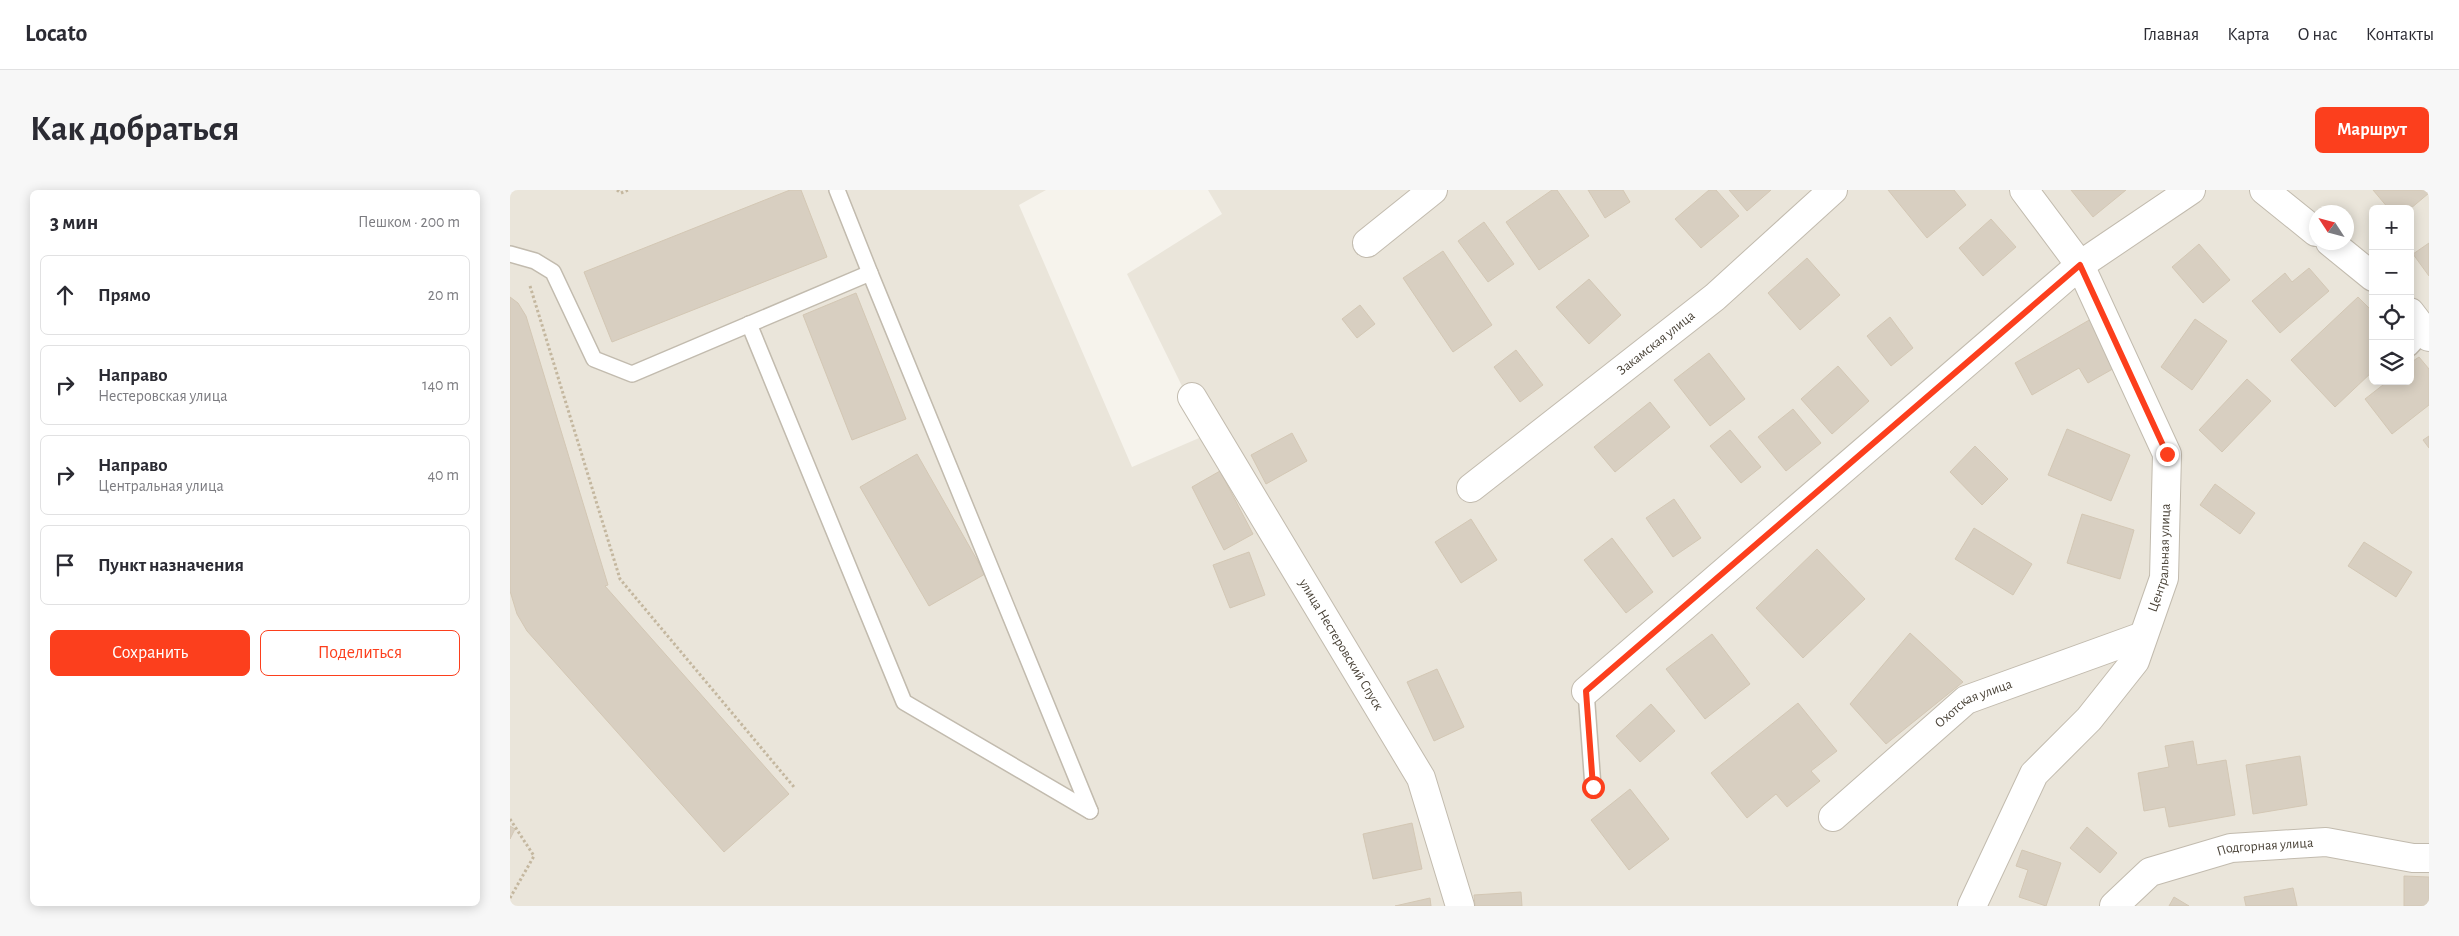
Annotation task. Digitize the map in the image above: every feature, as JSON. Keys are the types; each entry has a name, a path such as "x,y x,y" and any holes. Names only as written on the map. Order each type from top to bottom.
{"street":[{"path":"1367,243 1433,190"},
{"name":"Закамская улица","path":"1471,488 1714,297 1833,190"},
{"name":"Центральная улица","path":"1972,906 2034,774 2095,712 2135,661 2164,578 2167,454 2080,265 2024,190"},
{"path":"1586,691 2080,265 2191,190"},
{"path":"2264,190 2309,226"},
{"path":"2340,250 2369,274"},
{"name":"улица Нестеровский Спуск","path":"1192,397 1421,778 1460,906"},
{"name":"Охотская улица","path":"1833,817 1966,700 2143,636"},
{"name":"Подгорная улица","path":"2114,906 2150,872 2231,848 2326,842 2413,858 2429,858"}],"lane":[{"path":"749,324 904,702 1090,811 837,190"},
{"path":"510,254 534,261 553,272 594,359 632,374 870,273"},
{"path":"1586,691 1593,787"}],"path":[{"path":"618,190 621,193 628,190"},
{"path":"534,261 529,283 620,578 794,787"},
{"path":"510,819 534,856 510,898"}],"shaded area":[{"path":"510,190 1046,190 1019,205 1132,467 1206,435 1127,274 1222,214 1208,190 2429,190 2429,906 510,906"}],"building":[{"path":"790,190 801,190 827,257 612,342 584,272"},
{"path":"1552,190 1557,190 1589,236 1539,270 1506,222"},
{"path":"1588,190 1623,190 1630,202 1605,218"},
{"path":"1709,190 1716,190 1739,216 1701,248 1675,219"},
{"path":"1729,190 1771,190 1747,211"},
{"path":"1888,190 1954,190 1966,205 1927,238"},
{"path":"2071,190 2126,190 2093,217"},
{"path":"2373,190 2429,190 2429,193 2414,206 2386,205"},
{"path":"1991,219 2016,247 1983,276 1959,248"},
{"path":"1484,222 1514,264 1488,282 1458,241"},
{"path":"2429,243 2429,276 2414,255 2414,253"},
{"path":"2199,244 2230,280 2203,303 2172,267"},
{"path":"1443,251 1492,325 1453,352 1403,278"},
{"path":"1807,258 1840,295 1800,330 1768,293"},
{"path":"2309,268 2329,291 2280,333 2252,301 2285,273 2292,282"},
{"path":"1589,279 1621,315 1589,344 1556,307"},
{"path":"856,293 906,419 852,440 803,315"},
{"path":"510,297 518,303 526,316 608,585 605,586 789,794 724,852 527,631 517,614 510,591"},
{"path":"2358,297 2369,308 2369,375 2335,407 2291,360"},
{"path":"1360,305 1375,324 1357,338 1342,319"},
{"path":"1890,317 1913,348 1891,366 1867,336"},
{"path":"2091,319 2118,366 2088,383 2079,368 2032,395 2015,363"},
{"path":"2195,319 2227,341 2192,390 2161,367"},
{"path":"1516,350 1543,385 1520,402 1494,367"},
{"path":"1709,353 1745,399 1710,426 1674,380"},
{"path":"2419,357 2429,369 2429,405 2392,434 2365,399 2383,385 2414,385 2414,360"},
{"path":"1838,366 1869,401 1832,434 1801,399"},
{"path":"2247,379 2271,401 2222,452 2199,430"},
{"path":"1650,402 1670,427 1615,472 1594,447"},
{"path":"1793,409 1821,443 1786,471 1758,437"},
{"path":"2067,429 2130,455 2111,501 2048,475"},
{"path":"1730,430 1761,467 1741,483 1710,446"},
{"path":"1292,433 1307,461 1266,484 1251,455"},
{"path":"2429,436 2429,448 2423,440"},
{"path":"1975,446 2008,479 1982,505 1950,472"},
{"path":"917,454 985,574 929,606 860,487"},
{"path":"1220,471 1253,534 1224,550 1192,487"},
{"path":"2215,484 2255,513 2240,534 2200,505"},
{"path":"1674,499 1701,538 1673,557 1646,518"},
{"path":"2082,514 2134,530 2120,579 2067,563"},
{"path":"1471,519 1497,560 1461,583 1435,542"},
{"path":"1974,528 2032,564 2013,595 1955,559"},
{"path":"1612,538 1653,592 1626,613 1584,560"},
{"path":"2364,542 2412,572 2396,597 2348,566"},
{"path":"1817,549 1865,599 1803,658 1756,608"},
{"path":"1249,552 1265,595 1230,608 1213,565"},
{"path":"1910,633 1963,682 1886,744 1850,704"},
{"path":"1712,634 1750,684 1705,719 1666,669"},
{"path":"1437,669 1464,727 1434,741 1407,682"},
{"path":"1798,703 1837,751 1811,771 1820,781 1787,807 1776,794 1747,818 1711,773"},
{"path":"1651,704 1675,731 1640,762 1616,736"},
{"path":"2193,741 2197,765 2226,760 2235,815 2169,827 2165,807 2144,811 2138,773 2169,767 2165,746"},
{"path":"2300,756 2307,805 2253,814 2246,765"},
{"path":"1630,789 1669,839 1629,870 1591,820"},
{"path":"1412,823 1422,869 1373,879 1363,834"},
{"path":"510,826 515,829 510,839"},
{"path":"2087,827 2117,853 2100,873 2070,848"},
{"path":"2022,850 2061,863 2046,906 2019,897 2028,870 2016,866"},
{"path":"2404,876 2429,877 2429,906 2404,906"},
{"path":"2293,888 2297,906 2246,906 2244,897"},
{"path":"1521,892 1522,906 1475,906 1474,895"},
{"path":"2174,897 2189,906 2169,906"},
{"path":"1430,898 1431,906 1395,906"}],"route":[{"path":"1593,787 1586,691 2080,265 2167,454"}]}
